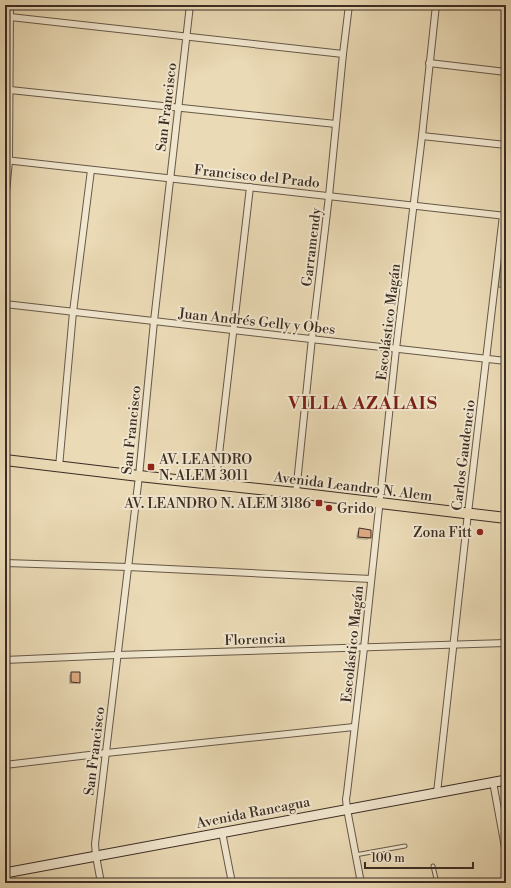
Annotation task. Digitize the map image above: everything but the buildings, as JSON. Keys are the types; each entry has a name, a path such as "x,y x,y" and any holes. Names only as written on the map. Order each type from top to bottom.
{"main road":[{"name":"Avenida Leandro N. Alem","path":"5,460 506,518"},
{"name":"Avenida Rancagua","path":"5,873 506,780"}],"street":[{"path":"5,203 10,90 10,5"},
{"name":"San Francisco","path":"101,883 95,844 139,476 154,321 190,5"},
{"name":"Garramendy","path":"296,493 349,5"},
{"name":"Escolástico Magán","path":"361,883 346,799 436,5"},
{"path":"10,17 343,54"},
{"path":"430,63 506,72"},
{"path":"10,90 336,124"},
{"path":"422,136 506,145"},
{"name":"Francisco del Prado","path":"7,161 504,215"},
{"path":"59,467 73,312 91,170"},
{"path":"216,484 250,187"},
{"name":"Carlos Gaudencio","path":"437,793 468,513 504,215"},
{"name":"Juan Andrés Gelly y Obes","path":"5,304 506,361"},
{"path":"5,563 128,567 371,579"},
{"name":"Florencia","path":"5,660 506,643"},
{"path":"5,765 354,727"},
{"path":"493,782 506,853"},
{"path":"222,832 232,883"}],"lane":[{"path":"498,813 506,812"},
{"path":"355,855 405,846"},
{"path":"433,866 437,883"}],"green space":[{"path":"506,222 506,288 498,287"}],"place":[{"name":"AV. LEANDRO N. ALEM 3011","path":"151,467"},
{"name":"AV. LEANDRO N. ALEM 3186","path":"319,503"},
{"name":"Grido","path":"329,508"},
{"name":"Zona Fitt","path":"480,532"}],"district":[{"name":"VILLA AZALAIS","path":"363,403"}]}
